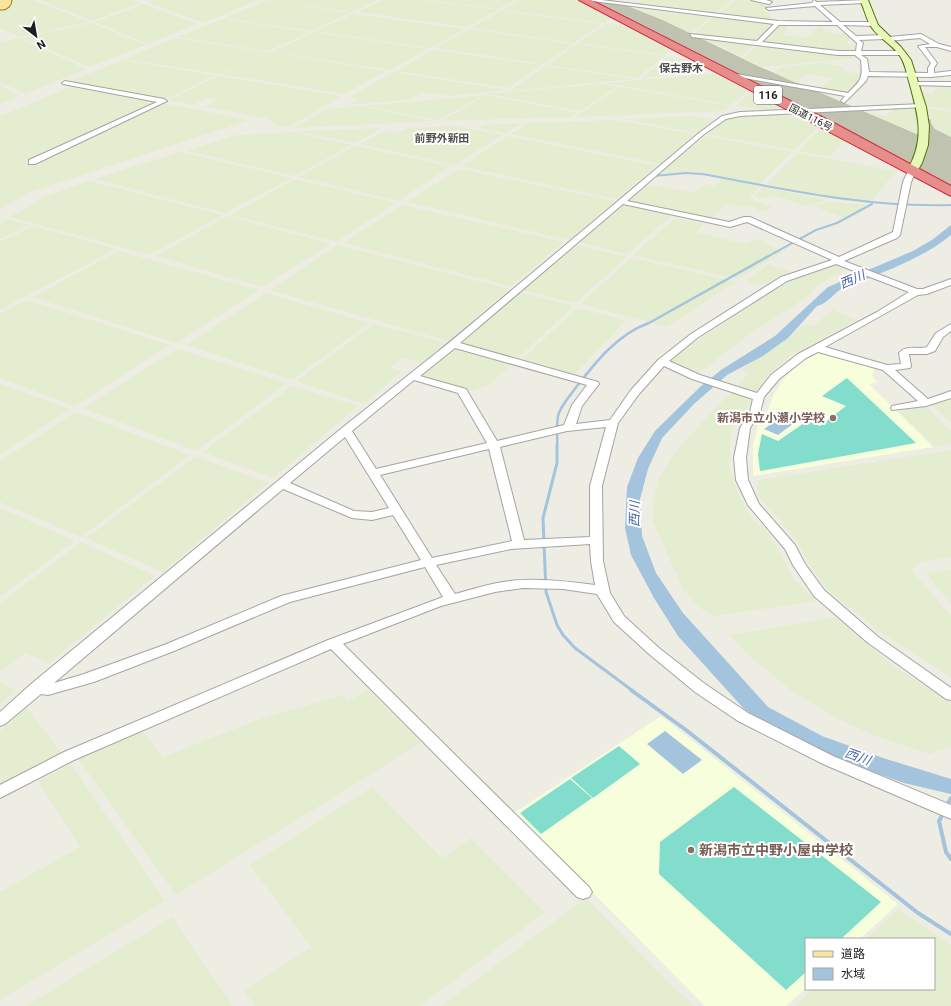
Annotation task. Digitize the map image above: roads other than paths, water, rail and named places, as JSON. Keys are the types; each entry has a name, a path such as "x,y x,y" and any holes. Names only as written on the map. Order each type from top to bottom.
{"highway":[{"name":"国道116号","path":"584,0 800,111 951,192"}],"main road":[{"path":"865,3 874,24 902,53 911,67 914,84 922,106 924,139 916,165 912,171"}],"street":[{"path":"588,0 772,11 838,24 874,24"},
{"path":"754,0 772,11 838,1 865,3"},
{"path":"812,0 860,43 858,54"},
{"path":"852,8 865,3"},
{"path":"758,43 772,11"},
{"path":"692,35 838,53 902,53"},
{"path":"853,38 921,36 937,45 951,49"},
{"path":"931,75 931,68 934,63 922,46 937,45"},
{"path":"835,110 864,80 866,74 864,59 858,54"},
{"path":"866,74 950,74"},
{"path":"730,75 850,95"},
{"path":"32,162 164,101 65,83"},
{"path":"914,84 951,84"},
{"path":"895,107 900,102 899,96"},
{"path":"0,720 36,688 346,430 414,377 701,134 724,117 740,114 922,106"},
{"path":"912,171 907,182 897,233 888,240 837,261 784,279 694,336 662,362 636,392 613,423 601,463 596,486 595,519 598,540 597,561 603,590 620,619 654,651 700,688 743,717 828,760 951,812"},
{"path":"622,202 730,225 746,220 834,257 837,261 916,292 924,292 951,282"},
{"path":"916,292 880,314 802,356 775,378 759,397 755,412 745,428 740,458 742,480 754,505 791,548 799,565 819,593 872,639 951,695"},
{"path":"816,348 887,368 906,366 904,353 910,350 927,351 931,349 939,335 951,327"},
{"path":"453,344 594,384 577,405 569,428"},
{"path":"662,362 729,388 759,397"},
{"path":"887,368 926,403"},
{"path":"414,377 462,390 494,445 519,545"},
{"path":"896,408 926,403 951,394"},
{"path":"374,473 569,428 613,423"},
{"path":"346,430 452,600"},
{"path":"281,484 352,514 372,516 397,510"},
{"path":"36,688 48,690 89,678 168,648 286,599 429,562 519,545 598,540"},
{"path":"0,792 69,756 333,643 437,603 495,588 523,584 603,590"},
{"path":"333,643 583,892"}],"water":[{"name":"西川","path":"951,225 951,235 932,249 898,266 841,289 824,303 817,306 788,338 763,356 727,375 694,404 662,438 648,469 640,499 642,536 656,573 683,613 768,707 822,736 883,758 951,779 951,794 904,783 840,760 775,729 744,709 678,636 654,598 631,555 625,528 627,487 638,458 655,431 700,387 721,370 775,336 828,287 913,251 932,240"},
{"path":"784,415 797,421 778,435 764,429"},
{"path":"665,731 702,760 683,774 647,744"}],"waterway":[{"path":"653,176 686,173 702,174 795,191 888,204 951,205"},
{"path":"619,200 647,177"},
{"path":"765,258 816,230 837,223 872,204"},
{"path":"633,691 575,648 563,635 557,625 546,592 543,518 557,463 558,416 567,399 598,360 616,342 637,328 649,323 767,257"},
{"path":"440,350 474,322"},
{"path":"631,690 686,730 918,913 951,934"},
{"path":"946,807 951,798"},
{"path":"944,812 939,821 946,852 951,859"}],"place":[{"name":"新潟市立小瀬小学校","path":"833,418"},
{"name":"新潟市立中野小屋中学校","path":"691,850"}],"district":[{"name":"保古野木","path":"681,68"},
{"name":"前野外新田","path":"442,138"}]}
